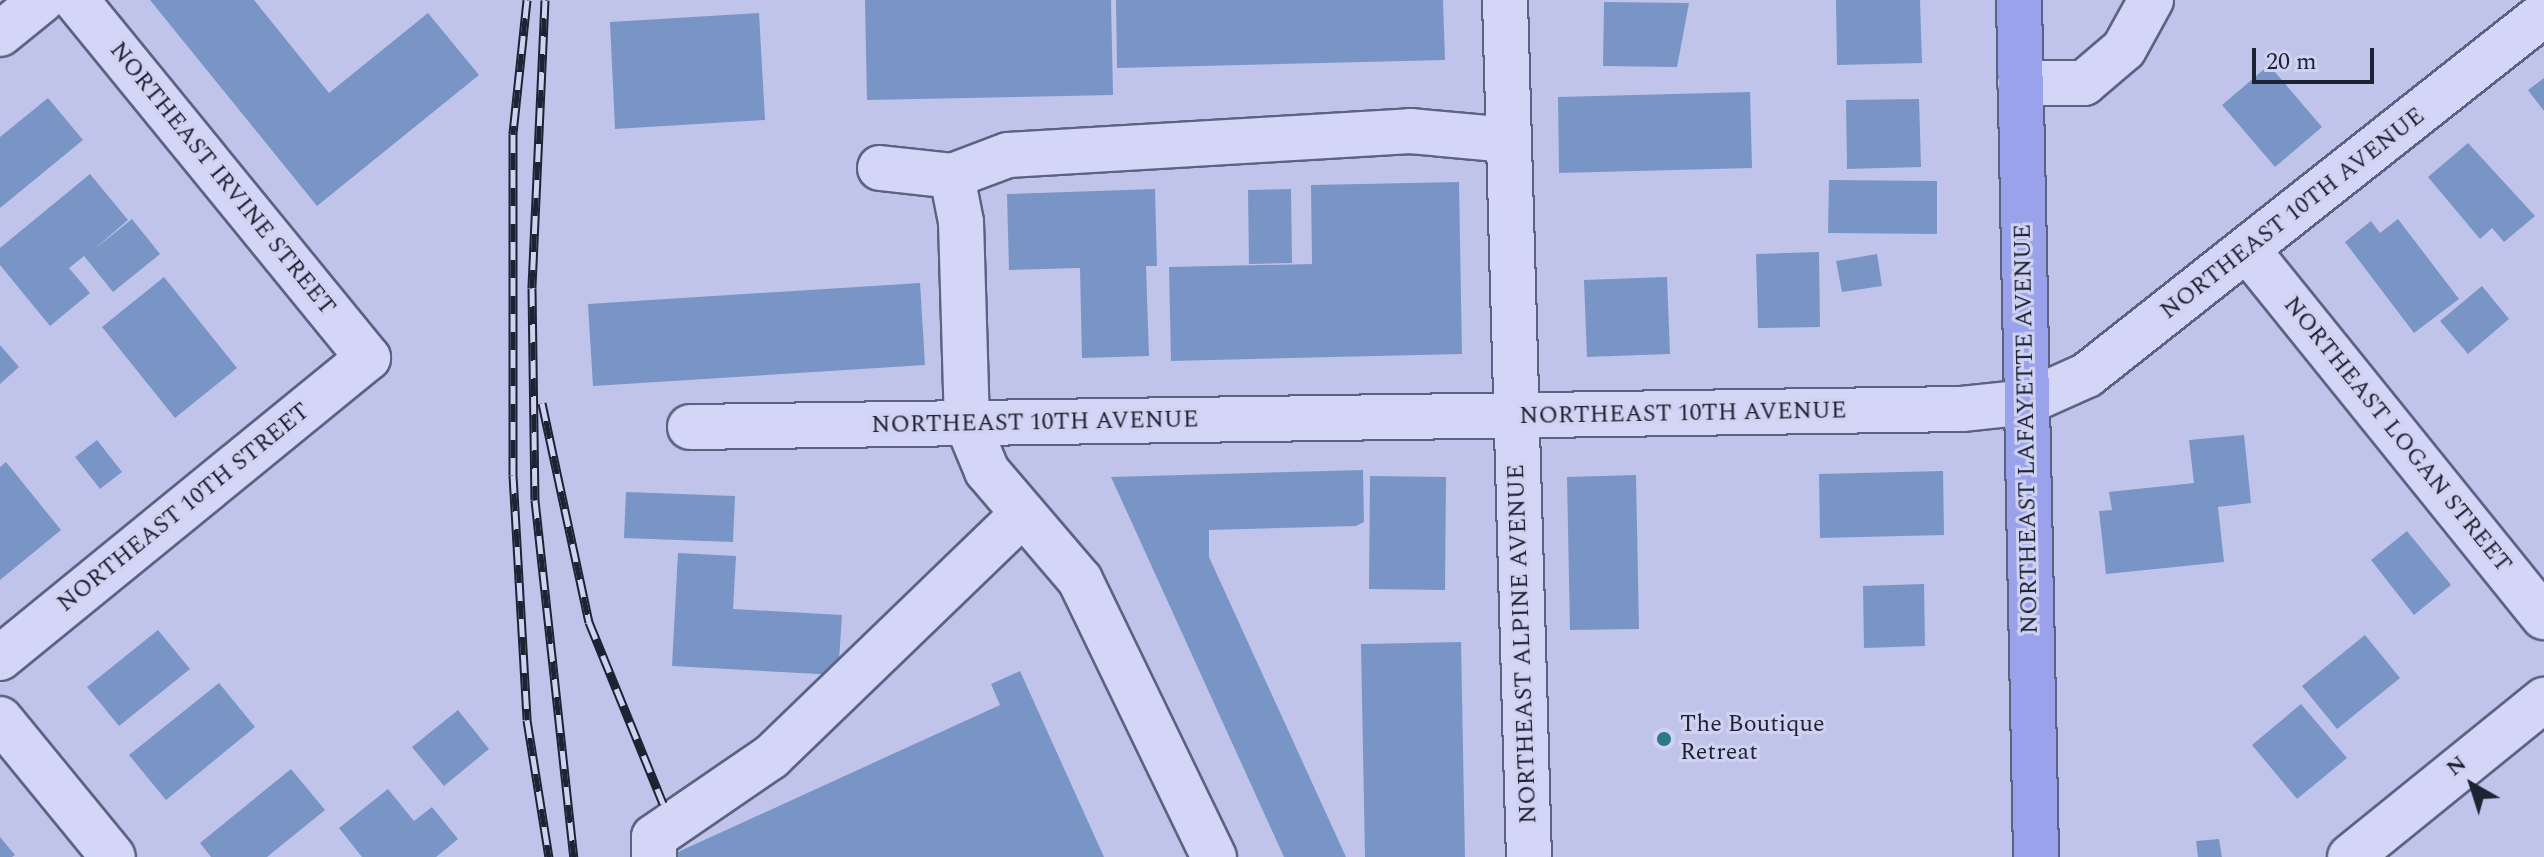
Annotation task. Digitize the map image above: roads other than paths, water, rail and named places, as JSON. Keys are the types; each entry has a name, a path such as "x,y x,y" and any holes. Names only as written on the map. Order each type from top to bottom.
{"main road":[{"name":"NORTHEAST LAFAYETTE AVENUE","path":"2019,0 2036,857"}],"street":[{"path":"0,34 42,0"},
{"name":"NORTHEAST IRVINE STREET","path":"76,0 368,358"},
{"name":"NORTHEAST ALPINE AVENUE","path":"1505,0 1529,857"},
{"path":"2020,83 2084,83 2124,49 2151,0"},
{"name":"NORTHEAST 10TH AVENUE","path":"690,427 1517,417 2027,402 2087,375 2250,253 2544,14"},
{"path":"880,168 952,176 1008,155 1410,131 1509,140"},
{"path":"952,176 961,222 967,423 987,471 1080,580 1214,857"},
{"name":"NORTHEAST LOGAN STREET","path":"2250,253 2544,617"},
{"name":"NORTHEAST 10TH STREET","path":"0,658 368,358"},
{"path":"654,857 654,837 771,757 1023,514"},
{"path":"2359,854 2544,700"},
{"path":"0,719 113,857"}],"railway":[{"path":"527,0 513,134 513,475 527,720 549,857"},
{"path":"545,0 532,288 535,500 574,857"},
{"path":"542,403 589,622 663,803"}],"place":[{"name":"The Boutique Retreat","path":"1664,739"}]}
